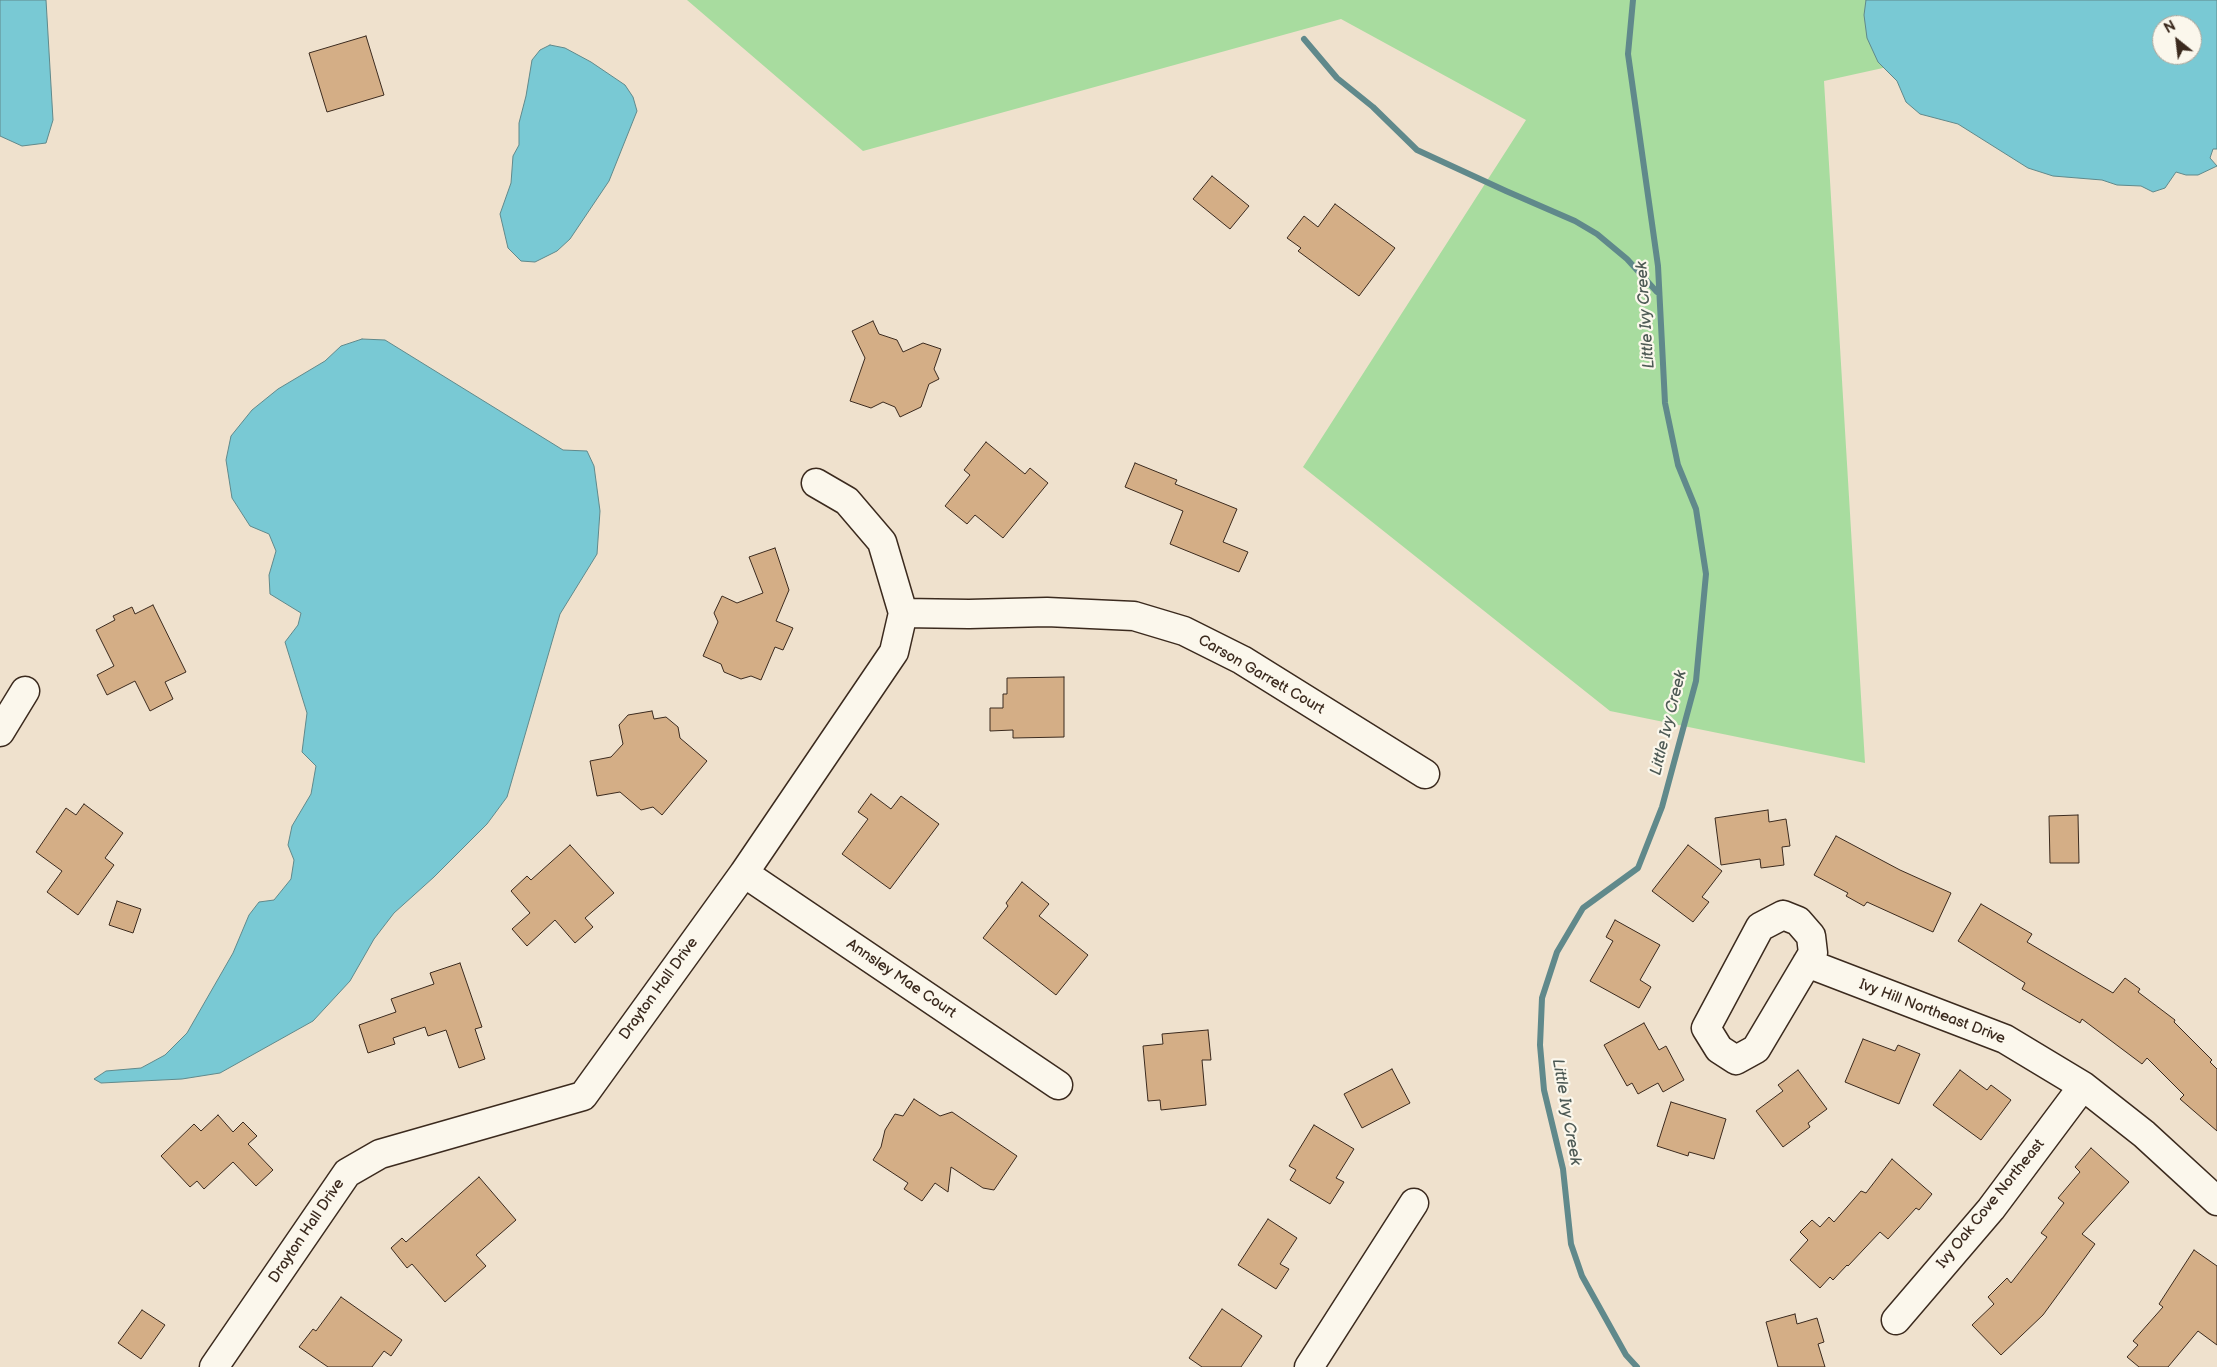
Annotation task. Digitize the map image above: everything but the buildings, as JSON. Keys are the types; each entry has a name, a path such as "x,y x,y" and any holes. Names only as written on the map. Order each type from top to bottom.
{"street":[{"path":"816,483 847,501 882,542 904,613"},
{"name":"Carson Garrett Court","path":"904,613 1047,612 1134,616 1184,631 1242,660 1425,774"},
{"name":"Drayton Hall Drive","path":"214,1367 347,1173 380,1154 583,1096 744,873 894,652 904,613"},
{"path":"0,732 25,690"},
{"name":"Annsley Mae Court","path":"744,873 1058,1085"},
{"path":"1782,915 1798,921 1811,936 1813,953 1807,963 1756,1049 1736,1060 1719,1049 1706,1028 1760,927 1782,915"},
{"name":"Ivy Hill Northeast Drive","path":"1807,963 2005,1039 2083,1086 2144,1134 2217,1201"},
{"name":"Ivy Oak Cove Northeast","path":"1896,1320 1991,1209 2083,1086"},
{"path":"1309,1367 1414,1203"}],"green space":[{"path":"687,0 2191,0 1824,81 1865,763 1610,711 1303,467 1526,120 1341,19 863,151"}],"water":[{"path":"0,0 46,0 53,120 46,143 22,146 0,136"},
{"path":"1866,0 2217,0 2217,149 2213,149 2210,158 2217,166 2198,175 2186,175 2176,172 2165,188 2153,192 2141,186 2117,185 2102,180 2053,176 2028,168 1958,124 1920,114 1906,102 1897,81 1878,62 1867,38 1864,15"},
{"path":"550,45 565,48 591,62 625,85 633,97 637,111 609,181 570,239 557,251 535,262 521,261 508,248 500,214 511,183 513,156 519,145 519,123 532,60 540,50"},
{"path":"362,339 385,340 563,450 587,451 594,466 600,511 597,554 560,614 507,797 487,824 434,877 394,913 374,939 350,981 313,1021 220,1073 182,1079 101,1083 94,1079 106,1071 141,1068 165,1055 187,1033 233,953 249,915 259,902 274,900 291,879 294,860 288,845 292,826 311,794 316,766 302,752 307,713 285,642 298,625 301,613 270,594 269,575 276,551 269,534 250,526 232,498 226,460 231,436 252,410 278,389 325,361 341,346"}],"waterway":[{"name":"Little Ivy Creek","path":"1633,0 1628,54 1658,266 1665,403 1678,465 1696,509 1706,574 1696,681 1662,807 1638,868 1583,908 1557,952 1542,998 1540,1045 1544,1090 1563,1169 1571,1244 1582,1276 1626,1355 1637,1367"},
{"path":"1304,39 1337,78 1373,107 1417,150 1575,221 1597,234 1627,259 1657,292"}]}
